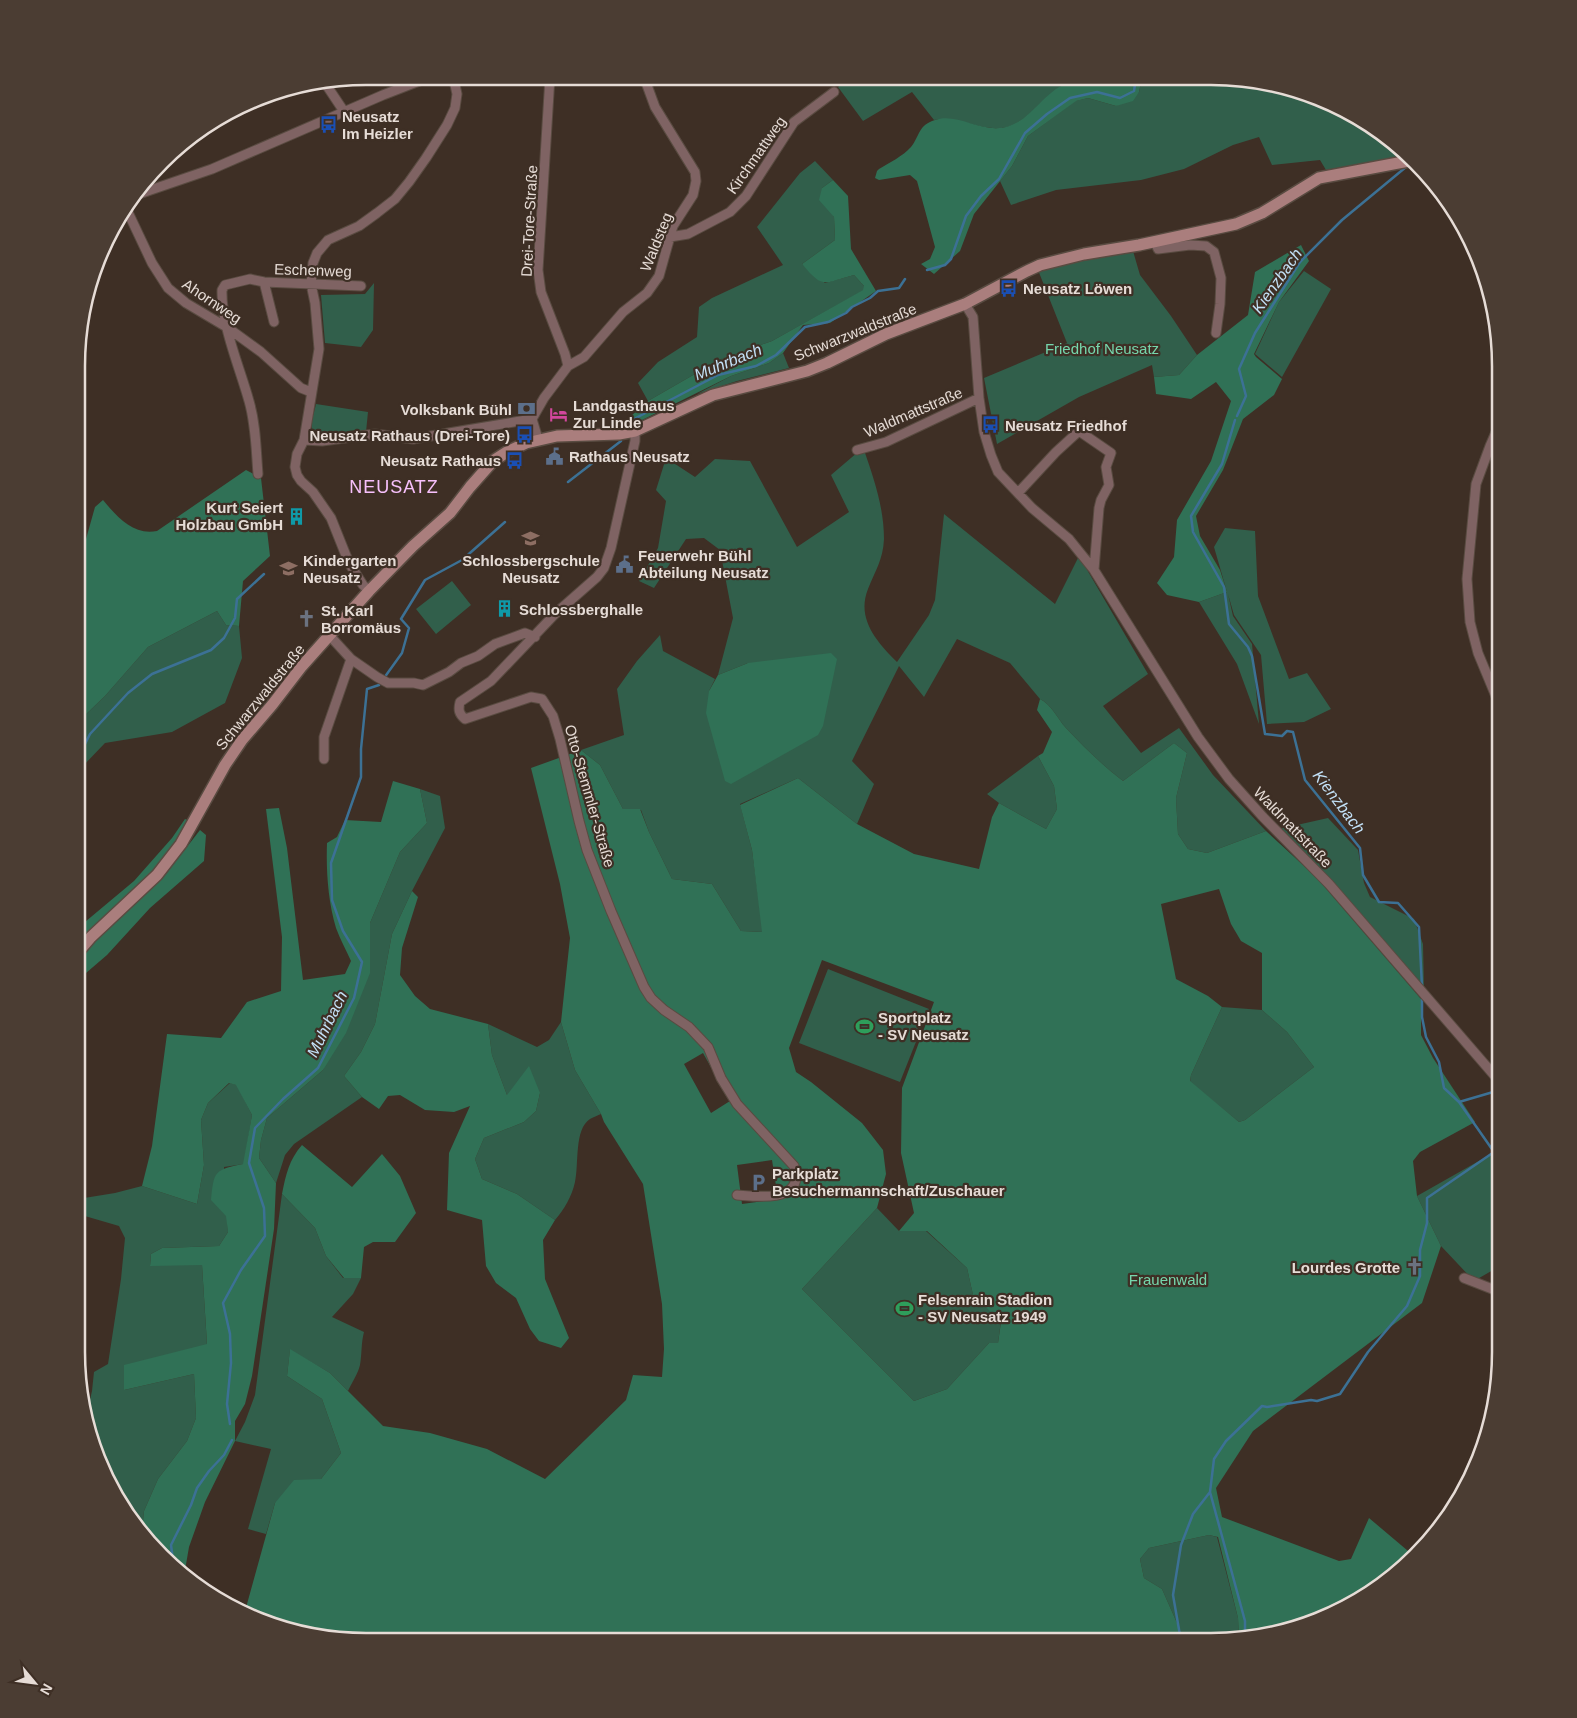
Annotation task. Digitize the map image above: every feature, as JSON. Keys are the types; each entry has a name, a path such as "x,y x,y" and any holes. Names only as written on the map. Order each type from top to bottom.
{"main road":[{"name":"Schwarzwaldstraße","path":"85,944 157,875 181,844 225,765 242,740 302,666 369,590 450,512 493,461 516,447 557,436 619,434 635,431 713,395 807,370 886,334 966,304 1040,265 1084,254 1155,242 1236,224 1262,213 1319,178 1404,162"}],"street":[{"path":"146,191 212,168 409,85"},
{"path":"369,590 349,563 331,518 313,492 297,475 297,454 304,440 319,349 311,284 313,263 317,253 328,240 359,226 394,199 426,158 447,126 455,108 457,94 456,85"},
{"name":"Drei-Tore-Straße","path":"550,85 538,270 541,292 568,366"},
{"name":"Waldsteg","path":"568,366 584,357 623,312 647,293 659,276 673,226 693,195 696,181 695,172 655,107 647,85"},
{"path":"327,87 345,113"},
{"name":"Kirchmattweg","path":"670,237 688,234 730,212 746,196 794,122 834,92"},
{"name":"Ahornweg","path":"129,215 152,263 168,288 186,303 228,328 261,352 301,388 311,392"},
{"name":"Schwarzwaldstraße","path":"1155,242 1158,249 1190,245 1206,246 1214,252 1221,278 1216,333"},
{"name":"Eschenweg","path":"228,328 222,296 222,290 225,285 250,279 264,282 361,286"},
{"name":"Eschenweg","path":"264,282 274,322"},
{"name":"Waldmattstraße","path":"966,304 973,317 979,398 984,432 998,472 1032,508 1069,539 1094,570 1198,737 1229,780 1329,884 1492,1073"},
{"path":"228,328 250,402 256,440 258,474"},
{"path":"538,440 532,419 544,398 568,366"},
{"name":"Waldmattstraße","path":"858,450 886,442 979,398"},
{"path":"304,440 322,441 375,434 412,439 532,419"},
{"name":"Otto-Stemmler-Straße","path":"635,431 635,441 611,548 604,568 555,614 491,681 460,702 458,708 460,714 465,719 531,697 542,699 553,716 587,850 644,987 657,1004 689,1026 708,1047 721,1078 738,1104 794,1166 796,1178 792,1188 784,1194 737,1195"},
{"path":"1018,494 1056,452 1079,432 1111,453 1106,466 1109,485 1099,508 1094,570"},
{"path":"1492,441 1476,484 1467,579 1470,622 1478,654 1492,687"},
{"path":"330,636 351,659 377,678 388,683 423,685 449,672 461,663 478,656 496,644 525,633 535,636"},
{"path":"324,758 324,737 351,659"},
{"path":"1464,1278 1492,1289"}],"green space":[{"path":"841,85 1063,85 1023,119 1007,127 998,128 989,128 952,120 934,120 912,92 863,121 838,87"},
{"path":"1140,85 1211,85 1265,90 1301,100 1335,114 1367,132 1398,157 1326,170 1320,160 1272,165 1259,137 1233,145 1184,169 1141,180 1056,190 1011,205 1000,181 1012,166 1028,136 1075,101 1088,98 1116,106 1139,92"},
{"path":"1140,85 1139,92 1133,101 1116,106 1088,98 1076,101 1028,136 1012,166 974,214 960,251 934,274 921,264 930,259 935,247 917,181 910,175 879,180 875,178 877,171 908,150 922,128 929,122 944,118 990,128 1009,126 1025,117 1061,86"},
{"path":"815,161 833,180 822,188 834,217 835,240 802,264 825,283 854,275 864,286 864,290 772,341 721,359 648,401 638,383 658,362 697,337 699,307 712,298 783,265 757,227 800,173"},
{"path":"833,180 848,196 851,249 876,291 830,323 803,325 783,353 769,363 731,376 638,422 621,425 648,401 721,359 772,341 863,290 864,286 854,275 830,282 820,281 802,264 835,240 834,217 819,200 822,188"},
{"path":"1301,245 1309,261 1279,302 1254,354 1282,379 1274,395 1243,419 1223,470 1196,516 1200,536 1220,570 1227,592 1199,602 1167,595 1157,583 1174,557 1177,520 1211,461 1231,401 1216,382 1191,399 1156,394 1154,377 1179,375 1197,355 1248,315 1255,272"},
{"name":"Friedhof Neusatz","path":"1133,251 1140,275 1197,355 1179,375 1154,377 1152,365 1079,397 997,444 984,378 1067,343 1038,270 1074,261"},
{"path":"1304,271 1331,289 1282,377 1255,354 1279,302"},
{"path":"374,283 373,330 361,347 325,343 321,295 365,294"},
{"path":"783,353 789,368 737,381 697,394 731,376 769,363"},
{"path":"316,404 368,412 366,432 355,432 355,430 321,436 316,434 313,431 312,423"},
{"path":"864,450 875,483 884,527 883,546 868,589 865,610 867,620 876,638 897,662 929,615 935,600 944,514 1055,604 1079,556 1148,674 1103,706 1141,753 1179,728 1213,775 1266,831 1207,853 1188,849 1178,834 1176,798 1187,753 1174,743 1123,781 1100,762 1073,735 1010,663 957,639 924,697 899,666 852,761 874,784 857,824 798,778 740,804 752,850 763,932 741,931 712,884 672,879 649,832 641,810 623,809 600,765 581,750 624,735 617,689 637,661 660,635 663,651 715,679 709,691 748,663 718,675 733,618 720,550 704,538 686,539 654,588 639,581 658,548 666,501 656,490 666,458 695,477 715,459 750,461 797,547 849,512 831,475 858,452"},
{"path":"246,470 261,478 270,556 243,581 239,626 226,625 217,611 148,647 105,696 85,715 85,540 95,507 103,500 120,519 133,528 149,532 157,531"},
{"path":"1225,528 1255,531 1258,596 1289,679 1307,673 1331,709 1304,722 1267,724 1261,655 1234,615 1228,594 1233,616 1252,644 1259,724 1237,664 1199,602 1227,592 1214,547"},
{"path":"452,581 471,605 436,634 416,609"},
{"path":"217,611 226,625 239,626 242,658 225,703 172,732 105,743 85,764 85,715 105,696 148,647"},
{"path":"831,653 837,659 823,726 818,735 731,784 725,781 706,713 709,691 718,675 748,663"},
{"name":"Frauenwald","path":"1040,699 1048,705 1086,749 1123,781 1174,743 1187,753 1176,798 1178,834 1188,849 1207,853 1266,831 1316,877 1421,999 1421,1035 1433,1058 1475,1122 1420,1152 1413,1161 1417,1196 1441,1246 1422,1303 1253,1431 1216,1488 1222,1517 1339,1561 1351,1559 1369,1518 1409,1552 1367,1586 1318,1612 1265,1628 1239,1631 1238,1618 1218,1537 1209,1535 1149,1548 1140,1559 1144,1578 1162,1589 1181,1633 366,1633 312,1628 276,1618 247,1606 275,1503 294,1480 321,1479 341,1453 322,1399 287,1376 290,1349 330,1373 383,1426 430,1433 487,1449 545,1479 626,1400 633,1375 662,1377 664,1349 662,1304 643,1184 604,1122 575,1070 561,1022 570,938 560,884 531,768 581,750 600,765 623,809 640,809 672,879 712,884 741,931 762,932 752,850 740,805 798,778 857,824 914,854 979,869 992,817 999,803 1046,829 1057,809 1054,786 1038,756 1043,753 1052,732 1037,710","holes":["1219,889 1231,924 1241,941 1262,953 1262,1010 1287,1032 1314,1067 1245,1120 1239,1122 1190,1081 1222,1007 1208,996 1176,979 1161,904","822,960 934,1002 902,1088 901,1153 914,1213 899,1231 927,1231 967,1268 973,1295 1001,1322 998,1343 989,1343 947,1389 914,1401 802,1289 877,1208 886,1174 883,1150 862,1123 796,1072 789,1048","703,1053 730,1101 711,1113 684,1064","772,1160 778,1199 742,1204 737,1165"]},
{"path":"1038,756 1054,786 1057,809 1046,829 999,803 987,794"},
{"path":"393,781 420,789 427,823 400,852 370,923 370,973 346,1033 323,1070 267,1118 261,1140 259,1158 276,1183 274,1229 252,1376 245,1404 235,1421 235,1441 205,1502 189,1547 186,1567 167,1551 143,1523 144,1511 158,1479 187,1441 196,1418 194,1374 124,1390 124,1365 207,1344 202,1265 150,1266 151,1254 162,1248 219,1246 228,1232 226,1216 211,1200 213,1183 217,1173 221,1170 243,1164 252,1115 236,1085 229,1083 208,1103 201,1120 204,1165 197,1204 142,1186 152,1146 167,1034 221,1038 247,1002 281,991 282,937 266,809 279,808 287,848 303,980 345,974 351,961 336,928 331,907 327,875 327,843 337,837 345,820 381,822"},
{"path":"420,789 440,796 445,828 392,934 375,1024 361,1052 344,1076 362,1097 294,1144 285,1155 276,1183 259,1158 261,1140 267,1118 323,1070 369,938 370,923 400,852 427,823"},
{"path":"1328,818 1358,850 1364,883 1370,897 1414,919 1423,944 1424,990 1279,829"},
{"path":"185,819 190,821 179,839 154,871 85,937 85,922 134,881 172,838"},
{"path":"200,830 206,835 204,861 150,908 107,955 85,974 85,953 98,937 166,874"},
{"path":"412,891 418,897 402,948 400,975 415,996 430,1009 488,1024 492,1055 507,1095 529,1066 540,1093 536,1111 524,1122 484,1138 475,1159 482,1179 517,1194 555,1220 543,1240 545,1279 569,1338 561,1348 539,1341 530,1329 516,1298 496,1283 486,1266 482,1220 447,1210 449,1153 470,1106 454,1112 425,1110 400,1095 388,1096 379,1109 362,1097 344,1076 361,1052 375,1024 392,934"},
{"name":"Sportplatz - SV Neusatz","path":"828,969 929,1009 900,1082 799,1043"},
{"path":"1222,1007 1262,1010 1287,1032 1314,1067 1245,1120 1239,1122 1190,1082 1191,1075"},
{"path":"561,1022 575,1070 601,1114 590,1119 581,1131 574,1187 562,1212 555,1220 517,1194 482,1179 475,1159 484,1138 524,1122 536,1111 540,1093 507,1095 492,1055 488,1024 537,1047 549,1040"},
{"path":"230,1083 237,1085 252,1115 244,1164 224,1167 228,1232 219,1246 162,1248 151,1254 150,1265 202,1265 207,1345 124,1366 124,1390 194,1374 196,1418 187,1441 158,1479 144,1511 143,1523 132,1508 106,1459 89,1402 94,1372 108,1364 121,1279 125,1238 119,1226 85,1216 85,1198 142,1186 197,1204 204,1165 201,1120 208,1103"},
{"path":"302,1145 352,1187 382,1154 400,1176 416,1213 395,1242 373,1242 364,1247 361,1278 344,1278 326,1256 315,1228 282,1194 289,1168 294,1156"},
{"path":"1492,1154 1492,1271 1474,1281 1441,1246 1417,1196"},
{"path":"282,1194 315,1228 326,1256 343,1278 361,1278 353,1294 332,1317 364,1332 360,1365 348,1391 330,1373 290,1350 287,1376 322,1399 341,1453 321,1479 275,1503 266,1534 248,1529 271,1449 235,1441 245,1422 255,1395"},
{"name":"Felsenrain Stadion - SV Neusatz 1949","path":"877,1208 899,1231 926,1231 967,1268 973,1295 1001,1321 998,1343 989,1343 947,1389 914,1401 802,1289"},
{"path":"1209,1535 1217,1537 1238,1618 1239,1631 1181,1633 1162,1589 1144,1578 1140,1559 1149,1548"}],"waterway":[{"name":"Muhrbach","path":"927,270 945,265 951,259 966,216 981,196 999,179 1025,133 1070,98 1097,92 1120,98 1134,91 1135,85"},
{"name":"Kienzbach","path":"1237,416 1246,396 1239,369 1255,333 1300,262 1342,220 1406,167"},
{"name":"Muhrbach","path":"632,420 718,375 756,366 776,355 805,327 828,322 846,313 852,307 870,298 878,291 899,288 905,279"},
{"name":"Kienzbach","path":"1235,420 1222,464 1191,516 1193,532 1224,587 1229,624 1248,647 1252,656 1265,734 1282,736 1287,731 1293,732 1305,780 1360,848 1363,875 1379,902 1398,903 1419,927 1422,987"},
{"name":"Muhrbach","path":"568,482 621,441"},
{"name":"Muhrbach","path":"230,1424 227,1404 231,1363 230,1334 223,1303 241,1270 265,1236 264,1208 249,1163 255,1128 283,1099 318,1068 354,998 362,962 343,931 332,900 331,863 361,777 361,749 367,689 379,685 402,653 409,628 401,619 425,580 462,560 505,522"},
{"path":"85,744 90,734 128,693 152,674 211,650 224,638 235,618 237,599 264,574"},
{"name":"Kienzbach","path":"1422,997 1422,1017 1426,1037 1439,1062 1444,1088 1459,1102 1492,1092"},
{"path":"1459,1102 1492,1149"},
{"path":"1245,1631 1245,1621 1210,1492 1214,1459 1226,1441 1262,1406 1267,1407 1311,1400 1317,1401 1340,1394 1368,1352 1407,1306 1420,1276 1420,1250 1427,1223 1427,1198 1492,1153"},
{"name":"Muhrbach","path":"172,1556 171,1545 191,1505 197,1488 224,1455 232,1440"},
{"path":"1180,1633 1173,1595 1181,1545 1193,1514 1210,1492"}],"place":[{"name":"Neusatz Im Heizler","path":"328,125"},
{"name":"Neusatz Löwen","path":"1009,288"},
{"name":"Volksbank Bühl","path":"526,409"},
{"name":"Landgasthaus Zur Linde","path":"559,414"},
{"name":"Neusatz Friedhof","path":"991,425"},
{"name":"Neusatz Rathaus (Drei-Tore)","path":"524,435"},
{"name":"Rathaus Neusatz","path":"555,456"},
{"name":"Neusatz Rathaus","path":"515,460"},
{"name":"Kurt Seiert Holzbau GmbH","path":"297,516"},
{"name":"Schlossbergschule Neusatz","path":"531,539"},
{"name":"Feuerwehr Bühl Abteilung Neusatz","path":"624,564"},
{"name":"Kindergarten Neusatz","path":"289,569"},
{"name":"Schlossberghalle","path":"505,609"},
{"name":"St. Karl Borromäus","path":"307,619"},
{"name":"Sportplatz - SV Neusatz","path":"864,1026"},
{"name":"Parkplatz Besuchermannschaft/Zuschauer","path":"758,1182"},
{"name":"Lourdes Grotte","path":"1414,1267"},
{"name":"Felsenrain Stadion - SV Neusatz 1949","path":"904,1308"}],"district":[{"name":"NEUSATZ","path":"394,487"}]}
